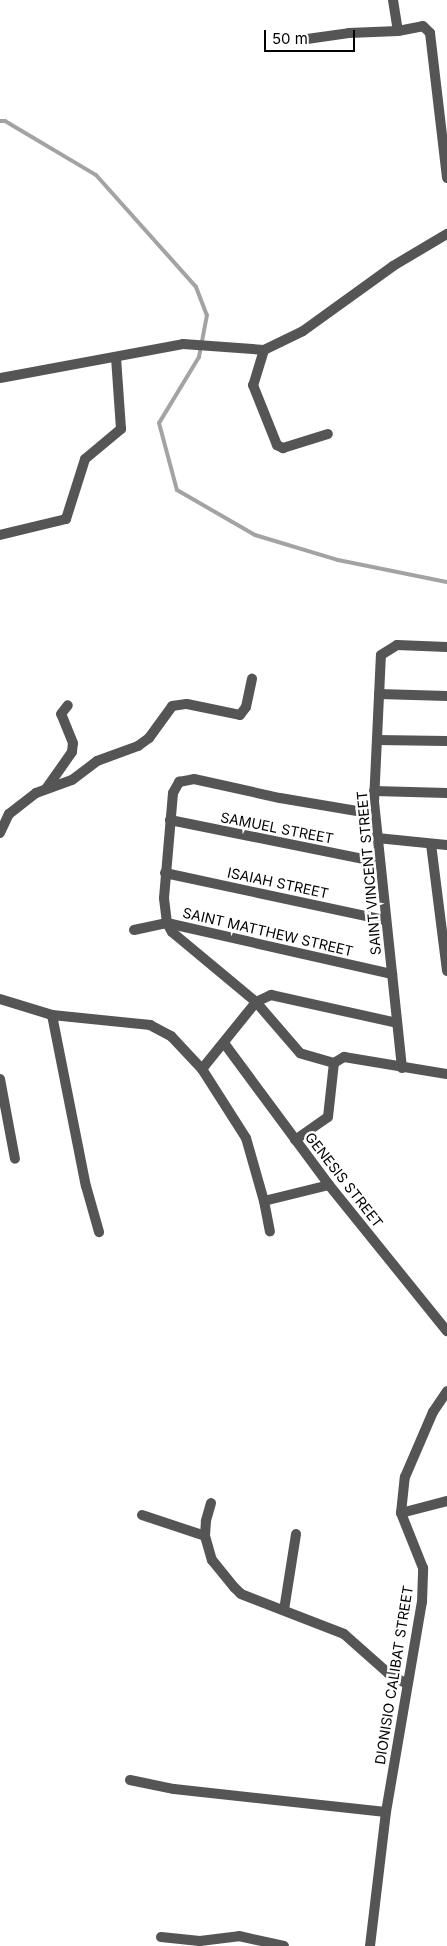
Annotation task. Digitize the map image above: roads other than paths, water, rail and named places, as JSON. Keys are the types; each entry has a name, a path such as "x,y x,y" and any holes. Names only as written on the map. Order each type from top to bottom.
{"street":[{"path":"393,0 398,31"},
{"path":"300,40 349,33 398,31 423,26 430,33 447,178"},
{"path":"0,378 197,344 264,350 303,331 393,266 447,234"},
{"path":"264,350 253,385 277,445 283,448 328,434"},
{"path":"0,535 66,519 85,459 121,429 116,357"},
{"name":"SAINT VINCENT STREET","path":"402,1068 375,814 374,790 381,655 387,648 397,645 447,646"},
{"path":"0,832 9,814 46,789 72,780 97,761 138,746 149,738 172,706 186,704 240,715 246,707 252,679"},
{"path":"379,694 447,696"},
{"path":"46,789 72,752 72,743 61,714 68,705"},
{"path":"377,740 447,741"},
{"path":"375,814 194,779 179,782 175,787 165,873 167,923 190,950 256,1002 300,1053 334,1062 344,1057 447,1074"},
{"path":"374,790 447,793"},
{"name":"SAMUEL STREET","path":"170,820 379,862"},
{"path":"377,838 447,845"},
{"path":"431,844 447,971"},
{"name":"ISAIAH STREET","path":"165,873 385,920"},
{"path":"134,930 167,923"},
{"name":"SAINT MATTHEW STREET","path":"167,923 392,974"},
{"path":"202,1069 256,1002 278,995 397,1023"},
{"path":"0,999 52,1015 150,1025 171,1036 202,1069 249,1144 270,1231"},
{"path":"52,1015 86,1186 99,1232"},
{"name":"GENESIS STREET","path":"224,1043 329,1185 447,1331"},
{"path":"295,1140 328,1117 334,1062"},
{"path":"0,1079 15,1159"},
{"path":"264,1201 329,1185"},
{"name":"DIONISIO CALIBAT STREET","path":"370,1946 386,1812 422,1602 423,1568 401,1513 405,1477 433,1412 447,1391"},
{"path":"401,1513 447,1501"},
{"path":"211,1503 206,1521 205,1536 212,1560 241,1594 344,1634 389,1674 407,1684"},
{"path":"142,1515 205,1536"},
{"path":"284,1610 296,1534"},
{"path":"130,1780 174,1789 386,1812"},
{"path":"161,1937 200,1940 239,1936 284,1946"}],"waterway":[{"path":"0,121 5,121 96,175 196,287 207,315 199,357 159,423 177,490 255,535 338,560 447,582"}]}
